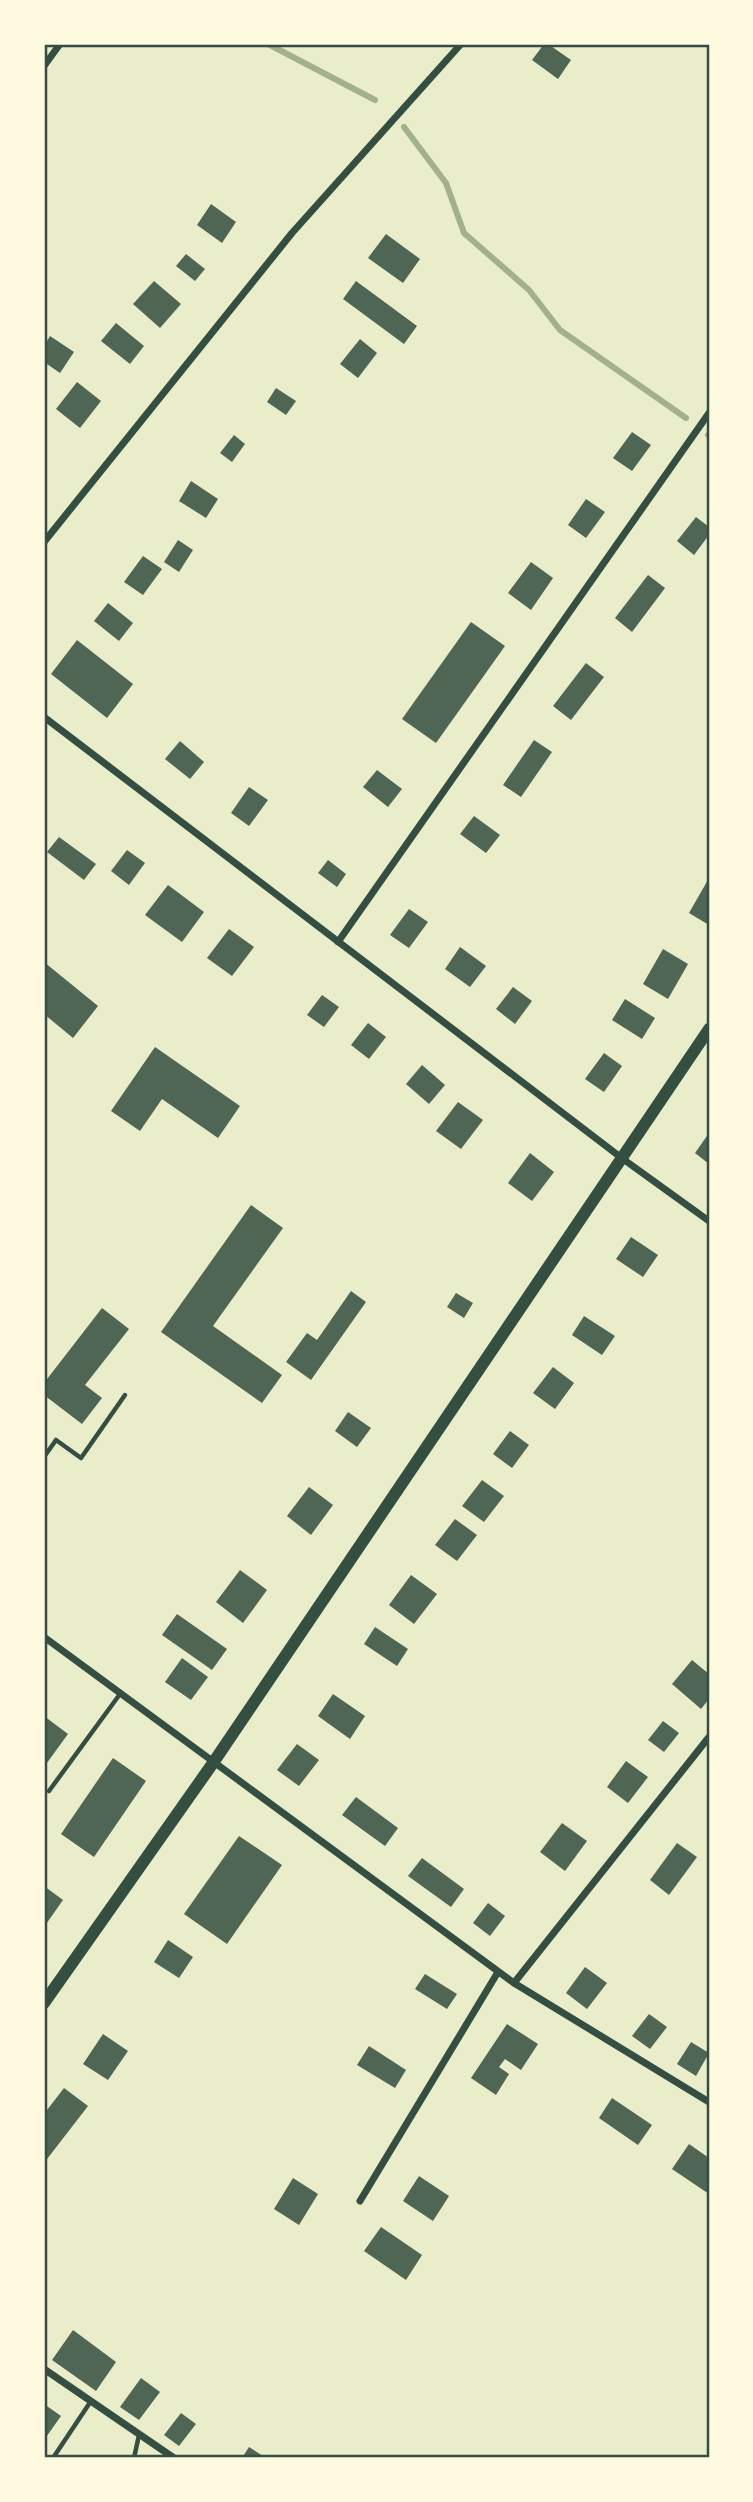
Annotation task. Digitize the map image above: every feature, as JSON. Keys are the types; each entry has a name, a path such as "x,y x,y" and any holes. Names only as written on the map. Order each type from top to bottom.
{"main road":[{"path":"44,2003 213,1763 709,1029"}],"street":[{"path":"44,66 60,44"},
{"path":"44,542 292,233 461,44"},
{"path":"338,942 709,413"},
{"path":"44,717 623,1159 709,1221"},
{"path":"44,1637 498,1972 709,2102"},
{"path":"514,1983 709,1737"},
{"path":"360,2201 498,1972"},
{"path":"44,2369 174,2458"}],"lane":[{"path":"44,1458 56,1440 81,1458 125,1395"},
{"path":"50,1791 120,1693"},
{"path":"53,2458 90,2401"},
{"path":"134,2458 139,2435"}],"building":[{"path":"544,44 571,60 558,79 532,60"},
{"path":"211,204 236,222 222,243 197,225"},
{"path":"386,234 420,259 403,283 368,258"},
{"path":"186,254 205,269 195,281 176,266"},
{"path":"154,281 181,304 160,328 133,304"},
{"path":"356,281 417,326 404,344 343,299"},
{"path":"116,323 144,346 130,364 101,341"},
{"path":"50,336 74,352 60,373 44,362 44,346"},
{"path":"360,339 377,353 358,378 340,364"},
{"path":"77,382 101,401 80,428 56,409"},
{"path":"276,388 296,401 286,415 267,402"},
{"path":"632,432 651,445 632,471 613,458"},
{"path":"234,435 245,444 232,462 220,453"},
{"path":"191,481 218,499 206,518 179,501"},
{"path":"586,499 605,512 586,538 568,525"},
{"path":"696,517 709,527 709,535 694,555 677,541"},
{"path":"178,540 193,550 179,572 164,562"},
{"path":"143,556 162,569 143,595 124,582"},
{"path":"531,562 553,578 531,610 508,593"},
{"path":"648,575 665,588 632,632 615,618"},
{"path":"108,603 133,623 119,641 94,621"},
{"path":"471,622 505,646 436,743 402,719"},
{"path":"77,640 133,684 107,718 51,674"},
{"path":"586,663 604,677 571,720 553,706"},
{"path":"534,740 552,752 521,797 503,785"},
{"path":"180,741 204,762 190,779 165,759"},
{"path":"377,770 402,789 388,807 363,787"},
{"path":"249,787 268,800 249,826 231,813"},
{"path":"474,816 500,835 486,853 460,834"},
{"path":"59,837 96,864 84,880 47,852"},
{"path":"127,850 145,863 129,885 111,871"},
{"path":"328,860 346,874 337,887 318,873"},
{"path":"709,878 709,925 689,913"},
{"path":"168,885 204,912 182,942 145,915"},
{"path":"409,909 428,922 409,948 390,935"},
{"path":"229,929 254,947 232,976 207,958"},
{"path":"460,947 486,966 470,987 445,969"},
{"path":"663,949 688,964 668,999 643,984"},
{"path":"44,962 98,1006 73,1038 44,1014"},
{"path":"513,987 532,1001 515,1024 496,1009"},
{"path":"322,995 339,1007 324,1027 307,1015"},
{"path":"625,999 655,1018 642,1039 612,1020"},
{"path":"368,1023 386,1037 369,1059 351,1045"},
{"path":"155,1047 240,1106 218,1138 162,1099 140,1131 111,1111"},
{"path":"604,1053 622,1066 604,1092 585,1079"},
{"path":"422,1065 445,1085 429,1104 406,1084"},
{"path":"458,1102 483,1120 461,1149 436,1131"},
{"path":"709,1133 709,1164 695,1153"},
{"path":"530,1153 554,1172 532,1201 508,1183"},
{"path":"251,1205 283,1228 213,1326 282,1375 262,1403 161,1332"},
{"path":"631,1237 658,1255 643,1277 616,1259"},
{"path":"351,1291 366,1302 311,1380 286,1362 307,1333 317,1340"},
{"path":"456,1293 473,1303 464,1318 447,1307"},
{"path":"102,1308 129,1329 85,1385 102,1398 82,1424 44,1395 44,1383"},
{"path":"584,1316 615,1336 602,1355 572,1335"},
{"path":"553,1367 574,1383 555,1409 533,1393"},
{"path":"348,1412 371,1428 357,1447 335,1431"},
{"path":"510,1431 529,1445 512,1468 493,1454"},
{"path":"482,1480 504,1496 484,1522 462,1506"},
{"path":"309,1487 333,1505 311,1535 287,1516"},
{"path":"455,1519 477,1535 457,1561 435,1545"},
{"path":"240,1570 267,1590 243,1623 216,1602"},
{"path":"411,1575 437,1594 414,1624 389,1605"},
{"path":"177,1614 227,1649 212,1670 162,1635"},
{"path":"375,1627 408,1649 397,1666 364,1644"},
{"path":"182,1658 208,1677 191,1700 165,1682"},
{"path":"692,1660 709,1674 709,1699 701,1709 672,1684"},
{"path":"333,1694 365,1716 350,1739 318,1716"},
{"path":"44,1716 68,1734 44,1767"},
{"path":"663,1721 679,1733 664,1752 648,1740"},
{"path":"297,1744 319,1760 299,1786 277,1770"},
{"path":"113,1758 146,1781 94,1857 61,1834"},
{"path":"626,1761 648,1777 628,1803 607,1787"},
{"path":"356,1797 398,1828 385,1846 342,1815"},
{"path":"562,1823 587,1841 565,1871 540,1852"},
{"path":"239,1836 282,1865 227,1944 184,1914"},
{"path":"677,1843 697,1857 669,1895 650,1880"},
{"path":"422,1858 464,1889 451,1907 408,1876"},
{"path":"44,1886 63,1900 44,1927"},
{"path":"488,1903 505,1916 490,1936 473,1923"},
{"path":"168,1940 193,1957 179,1978 154,1962"},
{"path":"585,1967 607,1983 587,2009 566,1993"},
{"path":"425,1974 457,1994 447,2009 415,1989"},
{"path":"649,2014 667,2027 650,2049 632,2036"},
{"path":"507,2024 538,2044 521,2070 505,2059 499,2067 509,2074 496,2095 471,2078"},
{"path":"103,2034 128,2051 108,2080 83,2064"},
{"path":"691,2042 709,2053 696,2076 677,2064"},
{"path":"369,2046 406,2070 395,2088 357,2065"},
{"path":"64,2088 88,2106 44,2163 44,2114"},
{"path":"612,2098 652,2125 638,2145 599,2118"},
{"path":"689,2144 709,2158 709,2194 672,2169"},
{"path":"419,2176 449,2196 433,2221 403,2201"},
{"path":"293,2178 318,2194 299,2225 274,2209"},
{"path":"381,2227 422,2255 406,2280 364,2251"},
{"path":"73,2330 116,2362 96,2391 52,2360"},
{"path":"141,2378 160,2392 139,2420 120,2407"},
{"path":"44,2404 61,2416 44,2440"},
{"path":"181,2413 196,2424 179,2446 164,2435"},
{"path":"249,2447 266,2458 242,2458"}],"waterway":[{"path":"268,44 375,100"},
{"path":"404,127 446,183 464,233 529,290 560,330 686,418"}]}
